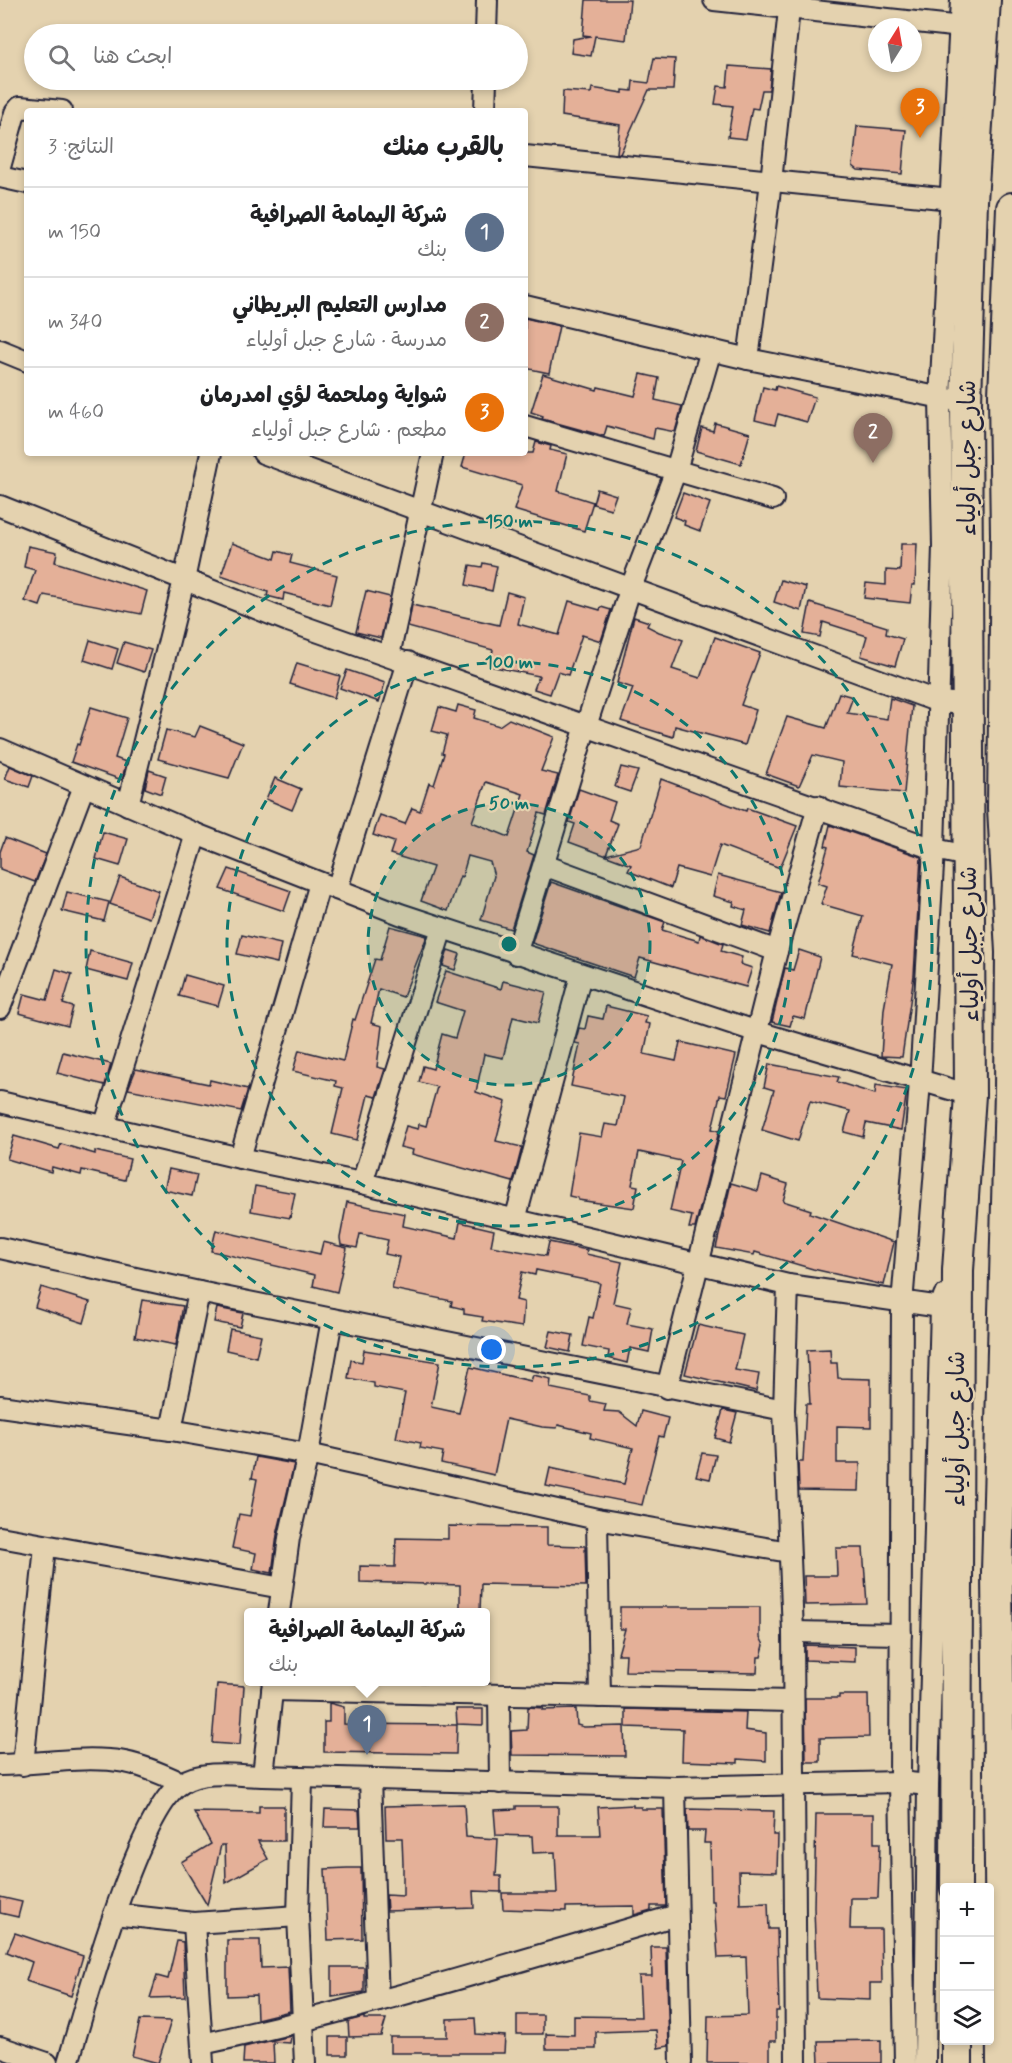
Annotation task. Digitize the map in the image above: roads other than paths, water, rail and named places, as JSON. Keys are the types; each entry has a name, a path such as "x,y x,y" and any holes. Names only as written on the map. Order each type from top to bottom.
{"main road":[{"name":"شارع جبل أولياء","path":"956,1883 958,1260 970,1095 968,856 952,703 953,400 960,200 975,19"},
{"name":"شارع جبل أولياء","path":"1002,2063 1012,952 1007,808 1008,395 1012,208"},
{"path":"957,2045 957,2063"}],"street":[{"path":"486,24 487,0"},
{"path":"714,0 975,19"},
{"path":"961,0 975,19"},
{"path":"748,359 771,182 789,4"},
{"path":"485,108 486,90"},
{"path":"0,167 15,113 20,107 30,108"},
{"path":"528,156 960,200"},
{"path":"0,177 24,182"},
{"path":"528,307 748,359 953,400"},
{"path":"0,350 24,359"},
{"path":"516,954 630,590 676,470 711,350"},
{"path":"528,427 772,499"},
{"path":"128,805 184,580 210,456"},
{"path":"270,456 421,510 630,590 952,703 934,849 920,1082 902,1304 900,1782 905,2063"},
{"path":"389,656 432,456"},
{"path":"0,506 288,621 819,806 934,849 968,856"},
{"path":"240,1158 328,886 408,662"},
{"path":"0,749 196,834 442,928 758,1032 970,1095"},
{"path":"0,1008 84,786"},
{"path":"667,1388 777,951 819,806"},
{"path":"105,1124 196,834"},
{"path":"544,865 777,951"},
{"path":"362,1183 442,928"},
{"path":"515,1220 581,975"},
{"path":"0,1102 105,1124 240,1158 362,1183 788,1285 902,1304 941,1307"},
{"path":"0,1248 199,1292 784,1410"},
{"path":"925,2063 928,1785 941,1307 951,1272 958,1260"},
{"path":"788,1285 784,1410 793,1632 796,2063"},
{"path":"171,1430 199,1292"},
{"path":"280,1608 289,1538 308,1454 332,1318"},
{"path":"0,1406 171,1430 308,1454 597,1519 789,1552"},
{"path":"597,1519 600,1696"},
{"path":"0,1537 282,1588"},
{"path":"23,1765 45,1546"},
{"path":"793,1632 901,1634"},
{"path":"263,1776 272,1686 499,1695 792,1701"},
{"path":"499,1695 500,1783"},
{"path":"0,1765 81,1759 110,1760 142,1767 182,1783 217,1775 675,1787 900,1782 928,1785"},
{"path":"302,1779 298,1916 305,2063"},
{"path":"370,1779 378,2001"},
{"path":"68,2063 114,1914 149,1828 158,1810 182,1783"},
{"path":"675,1787 681,2063"},
{"path":"114,1914 194,1923 298,1916"},
{"path":"194,1923 202,2053 303,2021 677,1915"},
{"path":"0,2047 47,2063"}],"place":[{"name":"شواية وملحمة لؤي امدرمان","path":"920,138"},
{"name":"مدارس التعليم البريطاني","path":"873,463"},
{"name":"شركة اليمامة الصرافية","path":"367,1755"}]}
